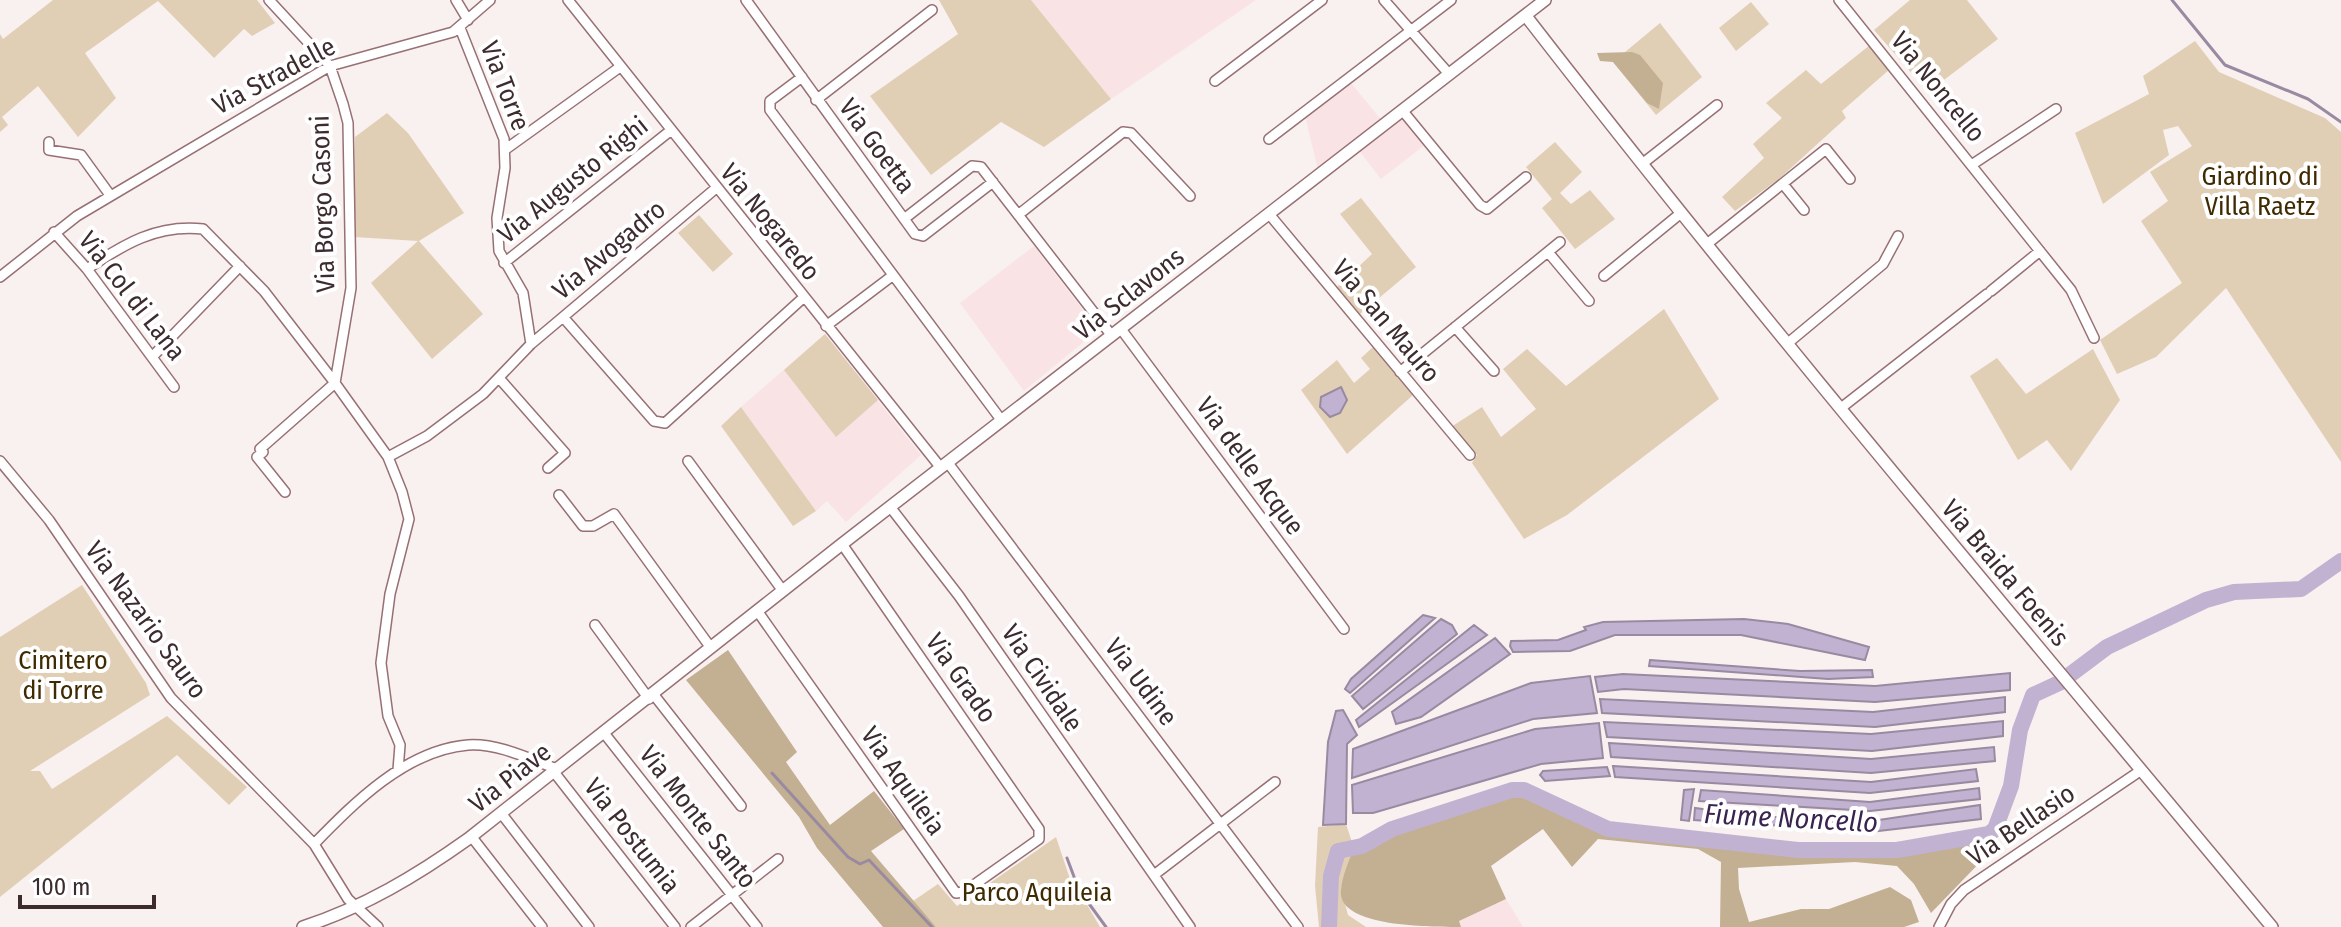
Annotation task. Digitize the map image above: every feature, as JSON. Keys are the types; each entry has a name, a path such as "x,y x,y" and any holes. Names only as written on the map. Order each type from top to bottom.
{"street":[{"name":"Via Borgo Casoni","path":"269,0 330,66 343,104 348,135 351,288 335,383"},
{"path":"456,0 468,20"},
{"name":"Via Stradelle","path":"2,271 110,195 330,66 434,40 460,28 490,0"},
{"name":"Via Nogaredo","path":"568,0 715,189 944,466"},
{"path":"746,0 816,100"},
{"path":"1215,81 1322,0"},
{"path":"1384,0 1449,74"},
{"path":"1269,139 1451,0"},
{"name":"Via Sclavons","path":"727,635 1545,0"},
{"name":"Via Noncello","path":"1839,0 1973,164 2080,303 2094,338"},
{"name":"Via Goetta","path":"904,219 972,166 981,167 993,182 923,236 915,234 816,100 932,10"},
{"name":"Via Braida Foenis","path":"1526,16 1681,213 2272,927"},
{"name":"Via Torre","path":"460,28 506,149 497,218 499,251 523,293 531,344"},
{"path":"506,149 620,67"},
{"path":"802,77 770,101 770,110 1002,421"},
{"path":"1642,164 1717,105"},
{"name":"Via Noncello","path":"1973,164 2056,109"},
{"path":"1402,110 1480,205 1487,209 1526,177"},
{"name":"Via Augusto Righi","path":"504,263 670,131"},
{"path":"1018,215 1123,132 1131,133 1190,196"},
{"path":"49,142 49,150 81,155 110,195"},
{"path":"1707,244 1826,149 1850,179"},
{"path":"993,182 1117,332"},
{"path":"1783,184 1804,210"},
{"name":"Via Avogadro","path":"388,457 427,436 499,378 531,344 715,189"},
{"path":"1604,276 1681,213"},
{"name":"Via San Mauro","path":"1269,214 1470,455"},
{"path":"87,269 131,239 191,228 203,229 240,266 335,383 388,457 409,519 390,594 381,663 388,716 400,745 398,770"},
{"name":"Via Col di Lana","path":"54,232 87,269 174,387"},
{"path":"1788,343 1883,264 1898,236"},
{"path":"1400,372 1560,242"},
{"path":"1841,408 2040,251"},
{"path":"1548,252 1589,301"},
{"path":"153,356 240,266"},
{"path":"826,326 892,276"},
{"path":"563,317 654,421 665,423 803,298"},
{"path":"1455,327 1494,371"},
{"name":"Via delle Acque","path":"1117,332 1344,629"},
{"path":"499,378 565,453 548,468"},
{"path":"285,492 257,457 263,452 260,449 335,383"},
{"path":"688,461 783,591"},
{"name":"Via Nazario Sauro","path":"1,463 49,520 171,698 314,844 356,907 378,927"},
{"name":"Via Udine","path":"944,466 1298,927"},
{"path":"559,495 588,527 614,514 711,648"},
{"name":"Via Cividale","path":"891,508 959,596 1190,927"},
{"name":"Via Grado","path":"842,544 1039,829 1039,839"},
{"name":"Via Aquileia","path":"758,612 956,893 964,892 1039,839"},
{"path":"595,625 741,806"},
{"name":"Via Piave","path":"303,927 356,907 417,875 556,771 727,635"},
{"name":"Via Monte Santo","path":"604,733 757,927"},
{"path":"314,844 398,770 445,749 470,745 511,752 556,771"},
{"name":"Via Postumia","path":"556,771 675,927"},
{"name":"Via Bellasio","path":"1939,927 1951,904 1964,890 2140,771"},
{"path":"1154,875 1275,782"},
{"path":"501,813 589,927"},
{"path":"471,836 542,927"},
{"path":"691,927 778,859"}],"shaded area":[{"path":"1031,0 1256,0 1111,99"},
{"path":"1632,52 1640,55 1663,83 1659,109 1647,103 1613,62 1600,61 1597,53"},
{"path":"1350,82 1384,123 1319,174 1305,116"},
{"path":"1402,115 1426,144 1381,179 1357,148"},
{"path":"1034,246 1098,330 1024,391 960,303"},
{"path":"825,334 921,455 846,522 827,501 816,511 741,407"},
{"path":"728,650 797,752 786,762 830,825 874,791 904,829 871,851 936,927 883,927 817,848 799,817 686,680"},
{"path":"1512,790 1524,790 1599,826 1628,832 1845,850 1933,846 1979,837 1987,841 1989,853 1931,913 1914,884 1897,866 1855,862 1738,868 1739,889 1749,922 1801,909 1829,909 1890,887 1911,900 1919,922 1904,927 1720,927 1721,862 1698,849 1598,839 1572,867 1543,829 1491,866 1506,899 1459,921 1461,927 1407,925 1368,918 1343,902 1342,885 1354,848 1392,829"},
{"path":"1506,899 1523,927 1461,927 1458,921"}],"green space":[{"path":"53,0 257,0 275,23 252,36 244,29 214,58 158,1 85,53 116,98 78,137 38,86 2,117 8,125 0,132 0,34 3,39"},
{"path":"939,0 1031,0 1111,99 1044,147 1001,122 931,175 870,96 958,34"},
{"path":"1910,0 1967,0 1998,39 1928,92 1874,30"},
{"path":"1751,2 1769,24 1736,51 1719,28"},
{"path":"1660,23 1702,77 1656,115 1613,62"},
{"name":"Giardino di Villa Raetz","path":"2195,41 2219,72 2325,118 2341,132 2341,462 2226,288 2156,357 2117,374 2100,340 2182,283 2141,221 2168,201 2150,172 2192,146 2178,126 2163,130 2169,155 2103,204 2075,133 2149,94 2143,76"},
{"path":"1870,45 1890,69 1842,111 1846,118 1780,178 1735,211 1722,197 1764,158 1753,144 1782,118 1766,103 1806,70 1821,84"},
{"path":"387,113 408,133 464,213 419,241 483,314 432,359 371,283 418,241 354,237 355,137"},
{"path":"1555,142 1582,172 1560,193 1571,204 1590,190 1615,219 1575,249 1542,208 1552,199 1526,167"},
{"path":"1361,198 1416,267 1360,314 1337,287 1372,254 1340,214"},
{"path":"699,215 733,254 713,272 678,233"},
{"path":"1664,309 1719,399 1567,515 1524,539 1472,463 1477,455 1451,427 1482,407 1501,437 1536,409 1503,369 1527,349 1566,386"},
{"path":"825,334 878,400 836,437 784,370"},
{"path":"1373,347 1413,395 1347,454 1301,390 1337,360 1354,383 1370,369 1361,358"},
{"path":"2093,349 2120,400 2071,471 2047,440 2018,460 1970,376 1997,358 2026,394"},
{"path":"741,407 816,511 793,526 721,426"},
{"name":"Cimitero di Torre","path":"82,585 146,683 150,695 30,771 40,771 52,789 167,716 247,787 229,805 177,755 0,897 0,637"},
{"path":"1346,824 1354,848 1341,889 1348,915 1366,927 1319,927 1315,886 1318,827"},
{"name":"Parco Aquileia","path":"1056,837 1075,894 1086,903 1100,927 936,927 913,901 938,884 957,906"}],"water":[{"path":"1341,387 1347,400 1340,413 1330,417 1320,407 1321,397"},
{"path":"1423,615 1435,618 1350,693 1345,689 1351,679"},
{"path":"1441,619 1452,625 1457,634 1363,709 1352,696"},
{"path":"1744,619 1788,624 1869,647 1865,660 1741,635 1615,635 1570,651 1513,652 1510,646 1511,641 1558,640 1586,630 1584,627 1603,622"},
{"path":"1474,625 1487,635 1359,727 1356,720"},
{"path":"1495,638 1510,654 1421,717 1396,724 1392,712"},
{"path":"1650,660 1800,671 1872,670 1873,677 1828,679 1649,666"},
{"path":"2010,673 2010,690 1875,702 1624,689 1598,692 1595,677 1623,674 1875,686"},
{"path":"1590,676 1597,713 1533,719 1352,778 1353,749 1531,683"},
{"path":"2005,697 2005,712 1875,727 1602,713 1600,699 1873,712"},
{"path":"1343,710 1357,735 1347,744 1346,824 1323,825 1328,742 1336,711"},
{"path":"2003,721 2003,736 1872,751 1607,737 1604,722 1871,734"},
{"path":"1599,723 1603,758 1541,764 1373,813 1353,813 1352,785 1535,729"},
{"path":"1609,743 1871,759 1994,747 1995,761 1871,773 1611,757"},
{"path":"1613,766 1871,782 1976,769 1978,781 1870,793 1615,777"},
{"path":"1607,767 1610,776 1545,781 1540,775 1543,771"},
{"path":"1979,788 1980,799 1870,811 1699,801 1701,790 1870,802"},
{"path":"1694,789 1689,821 1681,820 1684,790"},
{"path":"1980,805 1981,819 1870,832 1694,820 1695,808 1751,816 1872,821"}],"waterway":[{"path":"2172,0 2225,65 2308,99 2341,122"},
{"name":"Fiume Noncello","path":"1329,927 1331,876 1338,851 1362,846 1392,829 1512,790 1524,790 1608,829 1798,850 1897,850 1989,834 1995,829 2011,786 2020,730 2033,695 2059,683 2107,647 2206,600 2234,592 2301,589 2341,561"},
{"path":"772,773 848,857 860,864 869,860 932,927"},
{"path":"1067,858 1079,890 1106,927"}]}
